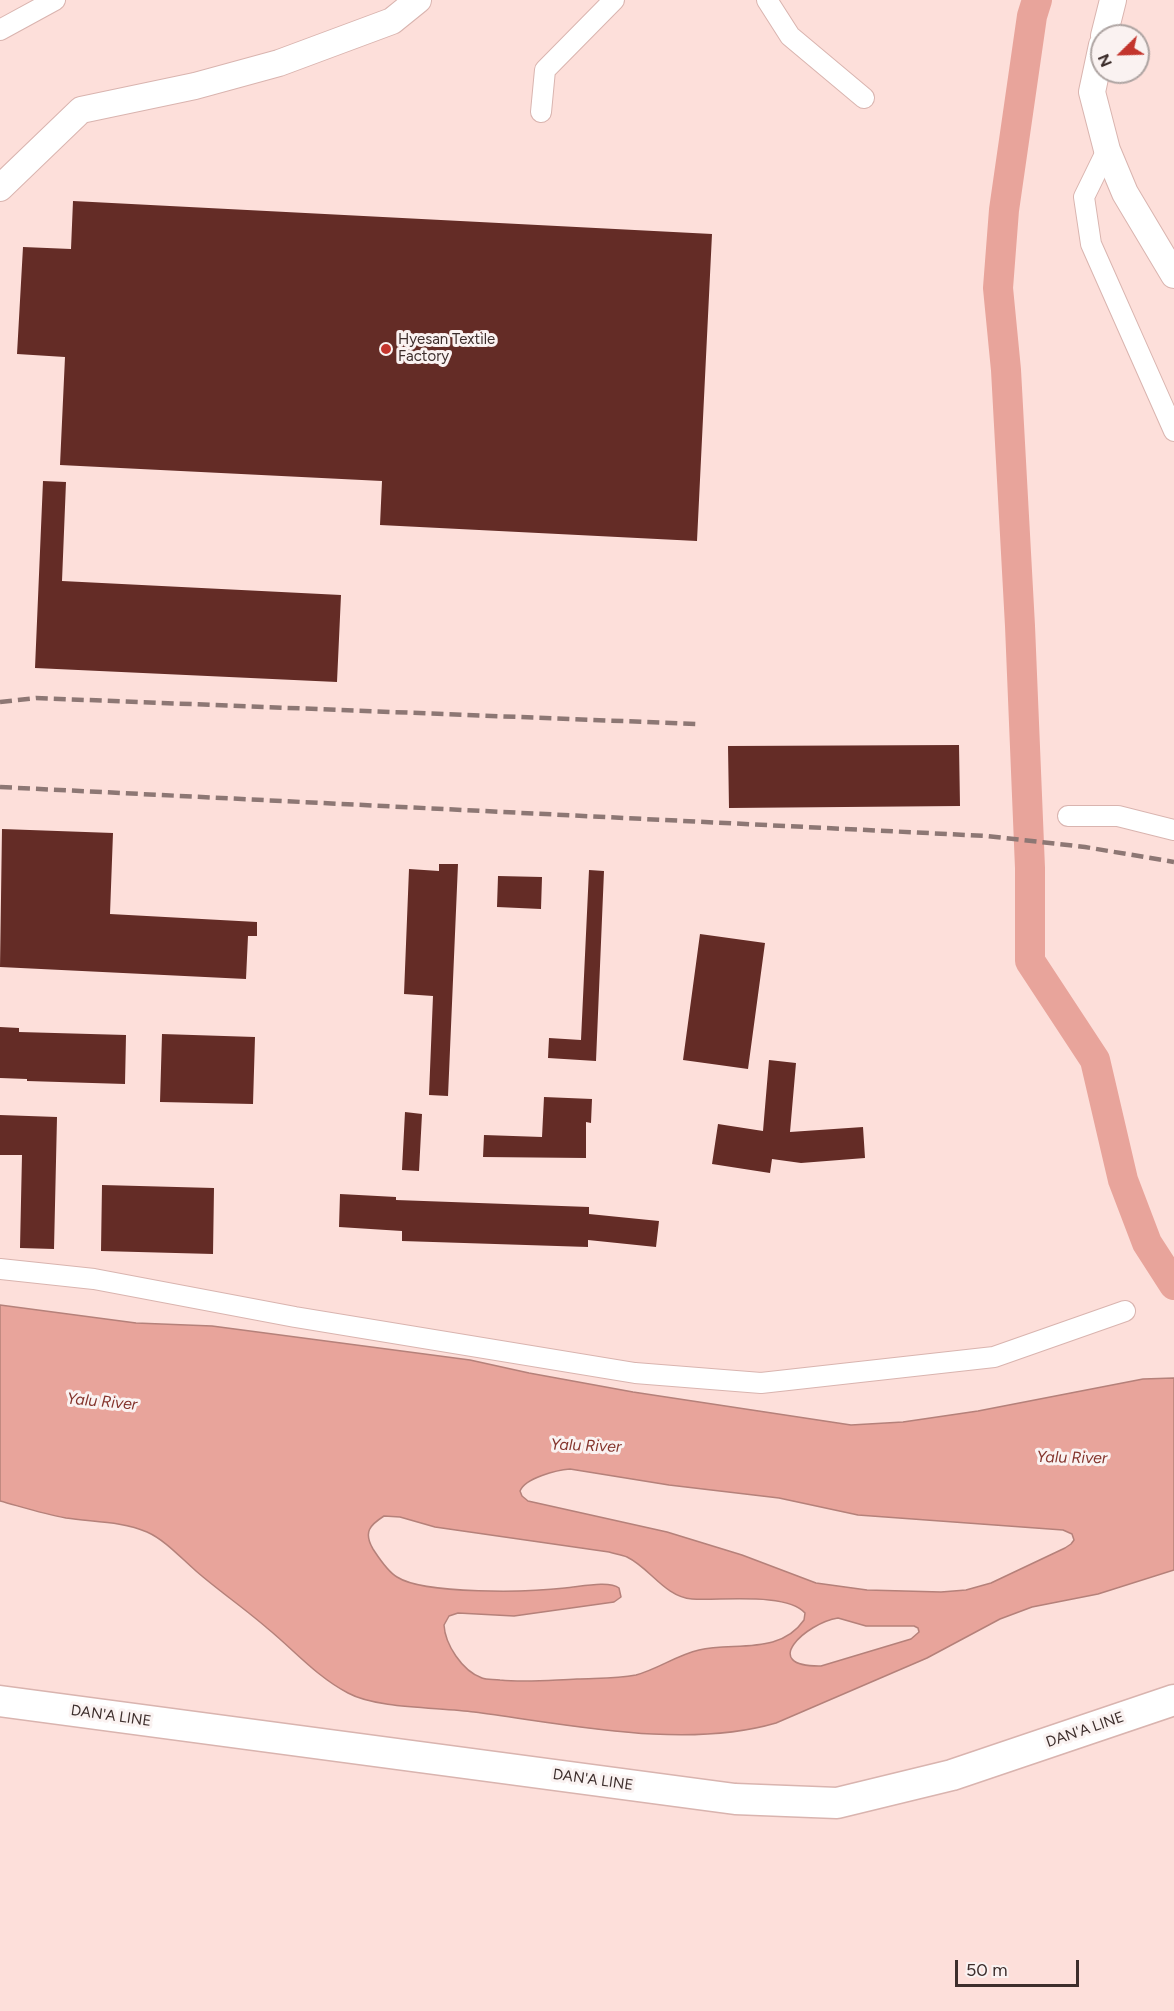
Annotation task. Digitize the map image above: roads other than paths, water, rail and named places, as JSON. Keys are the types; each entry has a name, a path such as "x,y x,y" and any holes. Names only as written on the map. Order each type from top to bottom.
{"highway":[{"name":"DAN'A LINE","path":"0,1701 735,1799 837,1803 952,1775 1174,1700"}],"main road":[{"path":"0,188 81,110 195,86 279,63 392,21 418,0"},
{"path":"1107,24 1113,0"},
{"path":"1094,84 1092,92 1107,150 1125,194 1174,275"}],"street":[{"path":"0,30 55,0"},
{"path":"541,112 545,70 614,0"},
{"path":"766,0 790,36 864,98"},
{"path":"1107,150 1084,197 1091,244 1174,430"},
{"path":"1068,816 1118,816 1174,830"},
{"path":"0,1269 94,1279 295,1317 635,1373 761,1383 994,1357 1125,1311"}],"water":[{"name":"Yalu River","path":"0,1305 136,1323 212,1326 470,1360 633,1392 851,1425 903,1422 978,1411 1143,1379 1174,1378 1174,1570 1098,1594 1032,1607 1000,1619 927,1658 776,1723 740,1731 665,1735 625,1732 474,1712 392,1705 360,1698 337,1687 316,1671 154,1535 137,1528 66,1518 0,1501","holes":["570,1469 669,1485 779,1498 858,1515 1063,1530 1072,1534 1074,1540 1065,1548 991,1583 966,1590 941,1592 867,1590 816,1583 742,1555 667,1532 528,1501 522,1496 520,1491 528,1482 550,1473","384,1516 400,1517 435,1527 609,1552 627,1557 666,1588 682,1597 784,1602 796,1606 805,1613 804,1620 794,1631 770,1643 699,1650 636,1675 529,1681 484,1679 461,1663 451,1648 444,1625 449,1616 458,1613 514,1616 614,1602 621,1597 619,1588 601,1584 549,1589 478,1591 411,1583 390,1571 373,1549 368,1533","838,1618 866,1626 914,1626 919,1632 911,1639 821,1666 802,1664 793,1660 790,1653 794,1644 813,1628"]}],"waterway":[{"path":"1037,0 1032,16 1004,210 998,288 1006,370 1020,626 1030,868 1030,961 1095,1060 1123,1180 1147,1243 1174,1285"}],"railway":[{"path":"0,702 36,698 697,724"},
{"path":"0,787 987,836 1085,847 1174,862"}],"place":[{"name":"Hyesan Textile Factory","path":"386,349"}]}
